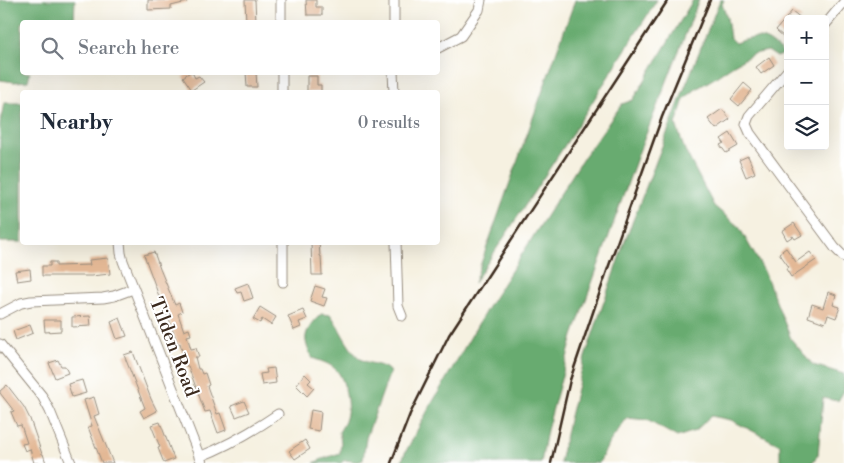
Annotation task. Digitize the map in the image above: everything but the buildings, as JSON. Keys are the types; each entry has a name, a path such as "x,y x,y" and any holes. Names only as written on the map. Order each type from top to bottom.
{"street":[{"path":"281,0 281,20"},
{"path":"394,0 394,20"},
{"path":"440,47 460,36 479,10 481,0"},
{"path":"829,20 844,2"},
{"path":"282,75 282,90"},
{"path":"393,75 394,90"},
{"path":"784,75 749,116 746,124 750,133 835,248 844,257"},
{"name":"Tilden Road","path":"120,245 123,261 133,289 200,460"},
{"path":"283,245 283,282"},
{"path":"396,245 398,306 402,316"},
{"path":"0,314 15,306 31,301 103,298 133,289"},
{"path":"0,344 42,396 71,463"},
{"path":"200,460 259,427 278,414"}],"green space":[{"path":"0,0 75,0 74,20 20,20 20,75 30,75 28,81 0,80"},
{"path":"575,0 657,0 474,283"},
{"path":"693,0 699,0 639,152 573,336 547,430 541,463 401,463 428,410 488,307 584,157 622,104 633,100"},
{"path":"720,0 724,0 722,4 727,18 730,38 735,43 761,38 772,43 784,54 777,57 768,51 753,54 696,89 684,99 676,124 684,148 714,206 739,227 764,271 791,339 813,365 844,374 844,391 838,401 823,398 818,455 812,463 780,463 780,445 731,420 711,416 695,431 677,437 647,420 627,418 609,443 599,463 560,463 585,357 623,246"},
{"path":"4,103 20,103 20,242 0,242 0,124"},
{"path":"321,314 331,315 347,343 359,358 384,367 390,372 366,438 363,460 358,462 345,460 341,463 314,463 340,453 341,442 339,432 346,420 347,413 346,392 342,379 331,366 312,358 307,344 306,334"}],"railway":[{"path":"391,463 410,414 449,335 668,0"},
{"path":"551,463 570,380 607,271 662,117 710,0"}]}
